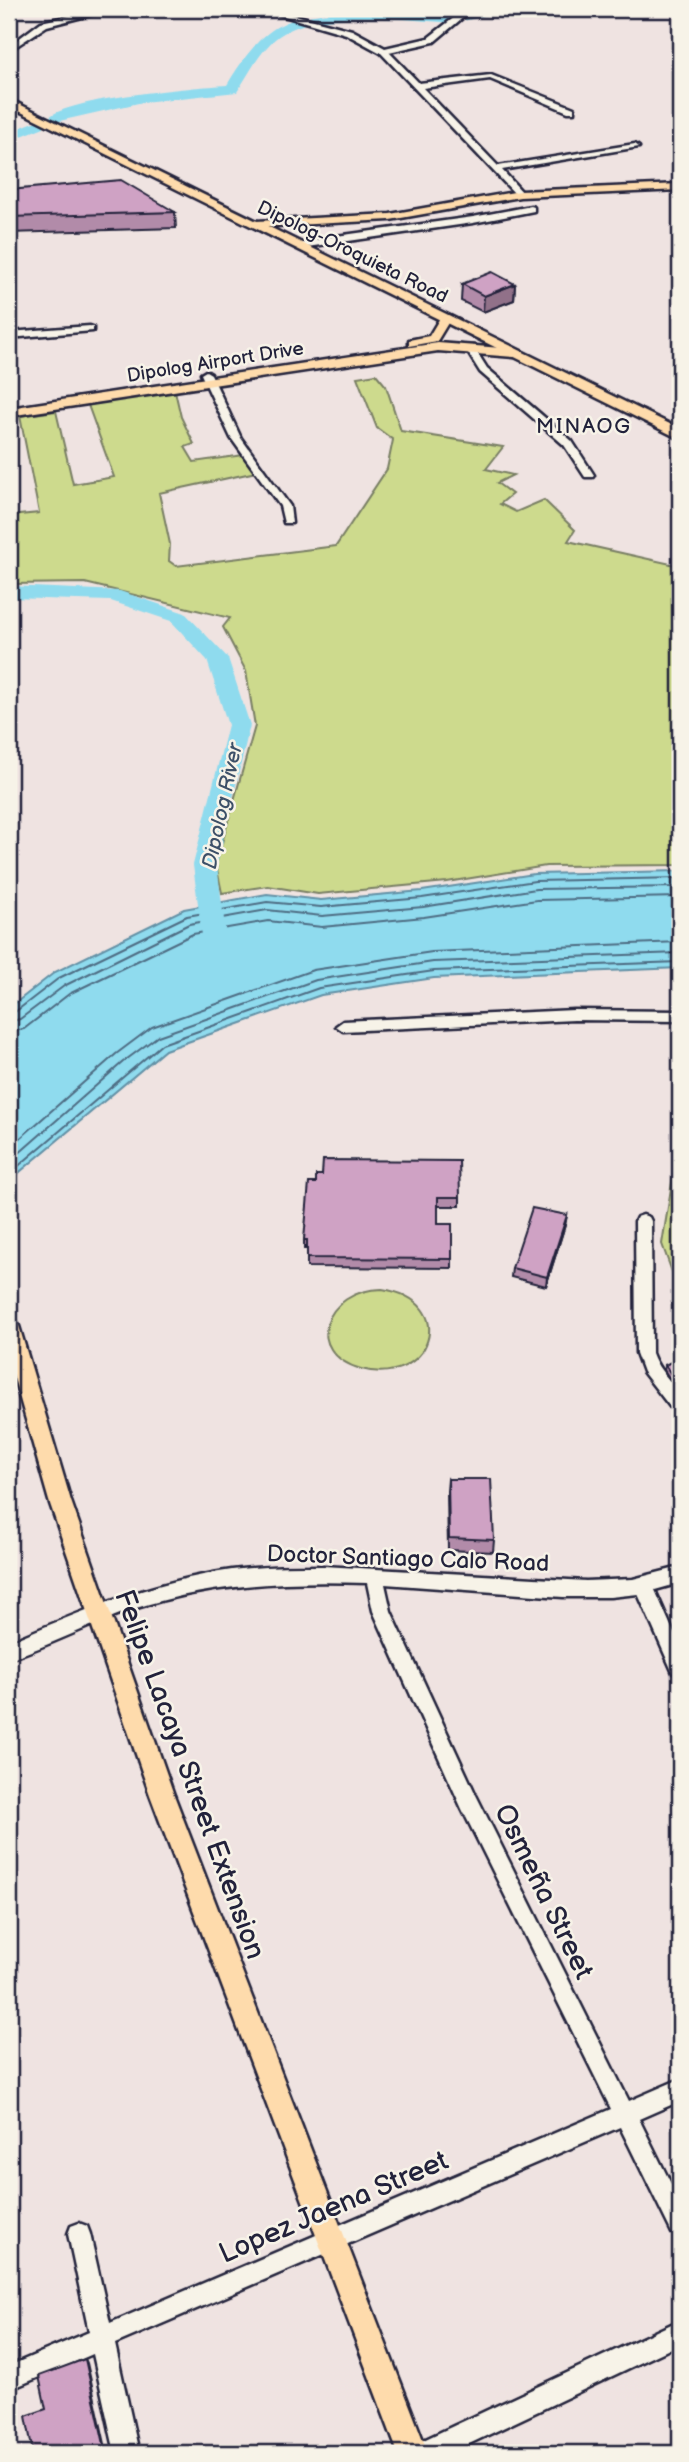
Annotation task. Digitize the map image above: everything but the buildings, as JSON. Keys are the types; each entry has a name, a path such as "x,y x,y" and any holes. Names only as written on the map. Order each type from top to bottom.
{"highway":[{"name":"Dipolog-Oroquieta Road","path":"9,102 680,435"}],"main road":[{"path":"256,224 390,217 520,194 680,187"},
{"path":"425,345 437,334 444,318"},
{"name":"Dipolog Airport Drive","path":"9,412 425,345 514,353"},
{"name":"Dipolog Airport Drive","path":"9,404 208,378"},
{"name":"Felipe Lacaya Street Extension","path":"9,1326 97,1612 162,1795 413,2453"}],"street":[{"path":"9,48 44,24 110,9"},
{"path":"264,9 349,32 384,51 520,194"},
{"path":"384,51 431,40 469,9"},
{"path":"417,86 491,77 571,110"},
{"path":"494,169 635,147"},
{"path":"299,246 336,238 442,227 531,209"},
{"path":"9,335 90,329"},
{"path":"470,348 483,370 568,443 589,475"},
{"path":"208,378 236,438 280,498 288,521"},
{"path":"343,1022 581,1005 680,1006"},
{"path":"343,1022 574,1015 680,1016"},
{"path":"643,1221 644,1353 649,1367 680,1407"},
{"name":"Doctor Santiago Calo Road","path":"9,1651 97,1612 156,1594 228,1579 268,1575 374,1576 582,1590 644,1586 680,1575"},
{"name":"Osmeña Street","path":"374,1576 382,1611 463,1789 680,2225"},
{"path":"644,1586 680,1667"},
{"name":"Lopez Jaena Street","path":"9,2378 680,2090"},
{"path":"79,2234 128,2453"},
{"path":"424,2453 680,2332"}],"green space":[{"path":"376,374 386,386 401,431 503,447 486,469 513,475 497,483 512,494 500,504 516,512 544,500 575,530 568,541 680,566 680,865 546,866 447,882 318,894 268,886 222,893 216,864 255,726 246,671 223,627 230,618 85,583 9,584 9,516 39,513 20,416 56,411 73,484 114,477 88,405 175,391 181,417 194,444 185,447 194,462 243,455 256,472 159,493 170,544 169,561 176,566 336,546 387,469 393,440 377,428 357,377"},
{"path":"680,1133 680,1294 662,1244"},
{"path":"382,1289 407,1297 422,1309 429,1325 427,1341 419,1355 405,1366 385,1372 361,1369 343,1361 331,1349 326,1336 334,1310 362,1292"}],"water":[{"path":"680,871 680,968 434,978 321,995 165,1050 9,1181 9,1008 55,972 184,909 267,894 321,900 422,891 534,874"}],"waterway":[{"path":"466,19 509,9"},
{"path":"306,19 366,14 455,19"},
{"path":"55,118 76,111 143,98 232,89 252,56 267,38 300,20"},
{"path":"9,137 39,124"},
{"name":"Dipolog River","path":"9,592 113,595 178,617 217,658 239,725 205,865 215,943"}],"district":[{"name":"MINAOG","path":"584,426"}]}
